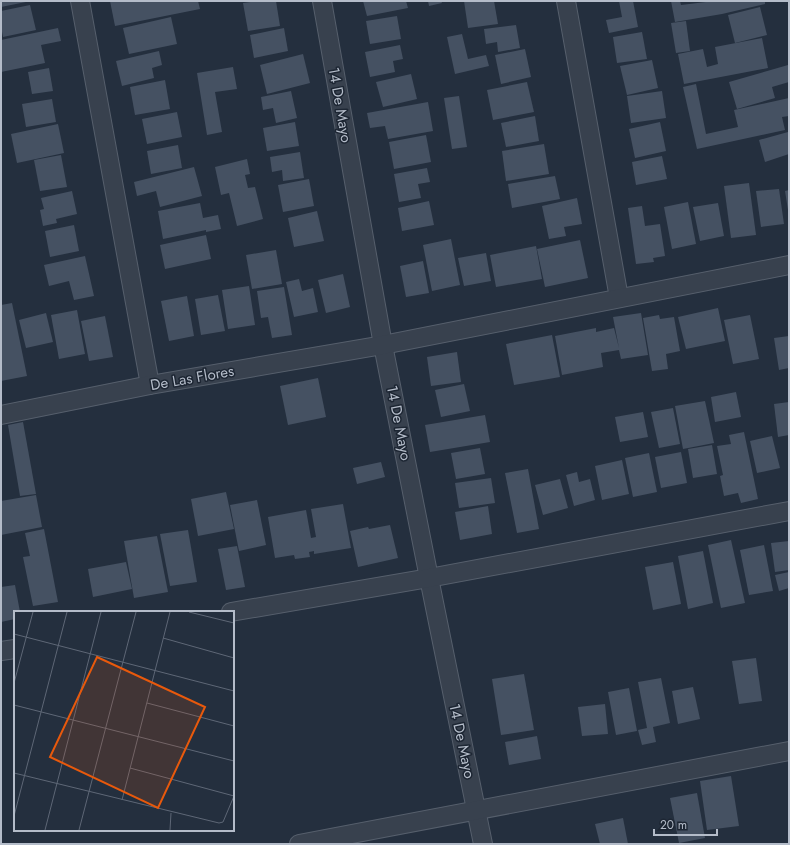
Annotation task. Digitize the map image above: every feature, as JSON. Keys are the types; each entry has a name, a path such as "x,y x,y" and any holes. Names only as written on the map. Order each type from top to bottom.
{"street":[{"path":"80,1 150,385"},
{"name":"14 De Mayo","path":"322,1 383,345 483,844"},
{"path":"566,1 619,298"},
{"name":"De Las Flores","path":"1,415 150,385 383,345 789,265"},
{"path":"234,611 429,578 789,511"},
{"path":"1,651 14,649"},
{"path":"299,844 789,751"}],"building":[{"path":"1,1 26,1 26,2 1,7"},
{"path":"110,1 198,1 200,9 115,26"},
{"path":"276,1 280,26 248,31 243,3"},
{"path":"363,1 406,1 408,8 367,16"},
{"path":"428,1 441,1 442,3 429,6"},
{"path":"464,1 494,1 498,24 468,28"},
{"path":"619,1 633,1 638,27 609,33 606,20 622,17"},
{"path":"671,1 680,1 681,5 714,1 765,1 765,4 722,14 675,22"},
{"path":"30,5 36,30 3,37 1,11"},
{"path":"760,7 767,35 735,43 728,15"},
{"path":"397,16 401,39 370,44 366,21"},
{"path":"171,17 177,44 129,54 123,28"},
{"path":"686,21 690,51 676,53 671,23"},
{"path":"516,25 520,48 498,52 497,42 486,44 484,29"},
{"path":"58,28 61,41 41,45 45,63 1,72 1,40"},
{"path":"284,28 288,51 254,58 250,35"},
{"path":"642,32 647,59 617,63 613,37"},
{"path":"462,34 468,59 486,55 489,66 455,74 447,37"},
{"path":"762,38 768,68 684,84 678,54 703,49 707,67 718,64 715,47"},
{"path":"400,45 403,59 393,61 395,72 370,77 365,52"},
{"path":"525,49 531,77 501,84 495,55"},
{"path":"159,51 162,65 152,68 154,78 122,86 116,61"},
{"path":"303,54 310,83 267,94 260,65"},
{"path":"652,60 658,88 627,95 620,66"},
{"path":"788,65 789,82 772,87 775,98 737,109 729,82"},
{"path":"233,67 237,89 215,92 222,132 207,135 197,73"},
{"path":"49,68 53,91 32,94 28,72"},
{"path":"411,74 417,99 383,107 376,82"},
{"path":"165,80 170,109 135,115 130,87"},
{"path":"527,82 534,112 493,120 487,90"},
{"path":"696,84 706,134 738,127 734,110 789,98 789,116 782,117 785,130 697,149 683,87"},
{"path":"291,91 297,118 276,123 273,108 263,110 261,97"},
{"path":"662,91 666,118 631,123 627,96"},
{"path":"459,96 467,147 452,149 444,98"},
{"path":"52,99 56,122 26,127 22,104"},
{"path":"428,102 433,131 388,139 385,126 370,128 367,113"},
{"path":"177,112 182,137 147,144 142,119"},
{"path":"535,116 539,141 506,147 501,123"},
{"path":"295,122 299,146 267,151 263,128"},
{"path":"660,122 666,151 635,158 629,129"},
{"path":"58,124 64,153 17,163 11,134"},
{"path":"788,132 789,154 765,162 759,140"},
{"path":"426,135 431,162 394,169 389,142"},
{"path":"544,144 549,174 506,181 502,151"},
{"path":"178,145 182,168 151,174 147,151"},
{"path":"300,152 304,178 283,181 282,170 272,172 270,157"},
{"path":"61,155 67,187 40,191 34,160"},
{"path":"662,156 667,179 636,185 632,162"},
{"path":"247,159 250,174 245,175 248,188 255,187 263,219 237,226 229,193 221,195 215,167"},
{"path":"194,167 202,196 160,207 156,191 137,196 134,182"},
{"path":"427,168 430,182 418,184 421,198 399,202 394,174"},
{"path":"555,176 560,199 512,208 508,184"},
{"path":"309,179 314,206 283,212 278,185"},
{"path":"749,183 756,235 731,238 724,186"},
{"path":"779,189 784,224 761,227 756,191"},
{"path":"789,190 789,210 788,210 785,191"},
{"path":"72,191 77,214 56,219 57,223 43,226 40,210 44,209 41,198"},
{"path":"577,198 582,224 564,227 566,236 549,239 542,206"},
{"path":"429,201 434,225 402,231 398,208"},
{"path":"688,202 696,244 672,249 664,207"},
{"path":"200,203 203,218 218,215 221,229 206,232 206,230 163,239 158,211"},
{"path":"718,203 724,236 700,241 693,207"},
{"path":"642,206 645,226 660,224 665,256 653,258 654,262 636,264 628,208"},
{"path":"317,211 324,241 294,247 288,218"},
{"path":"74,225 79,251 50,257 45,231"},
{"path":"206,235 211,259 165,269 160,245"},
{"path":"451,239 460,285 432,291 423,245"},
{"path":"580,240 588,278 545,287 537,249"},
{"path":"536,246 542,279 496,287 490,255"},
{"path":"276,250 282,284 252,289 246,255"},
{"path":"486,253 491,281 464,286 458,258"},
{"path":"85,256 94,296 74,300 69,281 49,286 44,265"},
{"path":"423,261 429,293 406,297 400,266"},
{"path":"343,274 350,307 326,313 318,280"},
{"path":"299,279 302,291 313,288 318,312 294,317 286,282"},
{"path":"249,286 255,325 228,329 222,290"},
{"path":"284,287 292,335 272,338 268,317 261,318 257,291"},
{"path":"218,295 225,331 201,335 195,299"},
{"path":"187,296 194,336 169,341 161,301"},
{"path":"12,303 27,376 1,381 1,305"},
{"path":"718,308 725,341 686,349 678,317"},
{"path":"77,310 85,354 59,359 51,315"},
{"path":"46,313 53,342 26,348 19,320"},
{"path":"641,313 648,355 621,359 619,350 601,353 603,367 562,375 555,336 596,328 596,332 614,328 619,348 613,317"},
{"path":"659,315 660,319 674,317 680,351 666,354 668,369 652,371 643,318"},
{"path":"750,315 759,359 733,364 724,320"},
{"path":"105,316 113,357 89,361 81,321"},
{"path":"552,335 560,377 514,385 506,344"},
{"path":"789,336 789,368 779,370 774,338"},
{"path":"457,352 461,382 431,386 427,357"},
{"path":"318,378 326,417 288,425 280,386"},
{"path":"464,384 470,411 441,417 435,390"},
{"path":"736,392 741,417 715,422 711,397"},
{"path":"705,401 714,443 683,449 675,406"},
{"path":"789,402 789,435 778,437 774,404"},
{"path":"673,408 680,444 659,448 651,412"},
{"path":"643,412 648,437 620,442 615,417"},
{"path":"485,415 490,442 430,452 425,425"},
{"path":"23,422 36,494 20,496 8,425"},
{"path":"744,432 758,499 741,503 738,493 724,496 720,476 723,475 717,446 731,444 729,435"},
{"path":"772,436 780,468 757,473 750,441"},
{"path":"712,445 717,474 693,478 688,449"},
{"path":"480,448 485,474 456,479 451,453"},
{"path":"681,452 687,483 661,488 655,457"},
{"path":"649,453 657,492 633,497 625,458"},
{"path":"622,460 629,494 602,500 595,466"},
{"path":"381,462 385,477 357,484 353,468"},
{"path":"528,469 539,529 517,533 505,473"},
{"path":"577,472 579,482 590,479 595,500 574,506 566,475"},
{"path":"491,478 495,503 459,508 455,483"},
{"path":"560,479 568,508 543,515 535,485"},
{"path":"226,492 234,529 198,536 191,499"},
{"path":"36,495 42,527 1,535 1,501"},
{"path":"257,500 266,545 239,551 230,505"},
{"path":"343,504 351,548 314,554 314,551 309,552 310,557 295,559 294,555 275,558 268,517 306,510 311,538 316,537 311,509"},
{"path":"488,506 492,534 460,540 455,512"},
{"path":"390,525 398,558 358,567 350,531 368,527 369,529"},
{"path":"44,529 58,602 33,606 23,557 30,556 25,533"},
{"path":"188,530 197,582 170,586 160,534"},
{"path":"157,536 168,592 134,598 124,541"},
{"path":"731,540 745,603 721,608 708,545"},
{"path":"789,541 789,570 775,572 771,543"},
{"path":"764,545 773,591 749,595 740,550"},
{"path":"237,546 245,587 226,590 218,549"},
{"path":"703,551 713,603 688,609 678,556"},
{"path":"126,562 132,589 93,597 88,569"},
{"path":"673,562 681,604 653,610 645,567"},
{"path":"789,572 789,588 779,591 775,575"},
{"path":"15,585 20,611 14,611 14,619 1,622 1,587"},
{"path":"756,658 762,701 739,704 732,661"},
{"path":"524,674 534,730 501,735 492,679"},
{"path":"661,678 670,723 653,727 656,742 642,745 638,730 647,728 638,682"},
{"path":"693,687 700,719 678,724 672,691"},
{"path":"629,688 637,731 616,735 608,692"},
{"path":"605,704 608,734 582,736 578,707"},
{"path":"537,736 541,759 509,765 505,742"},
{"path":"731,776 739,826 707,830 700,781"},
{"path":"697,793 705,838 679,843 670,798"},
{"path":"623,818 628,844 600,844 595,824"}]}
